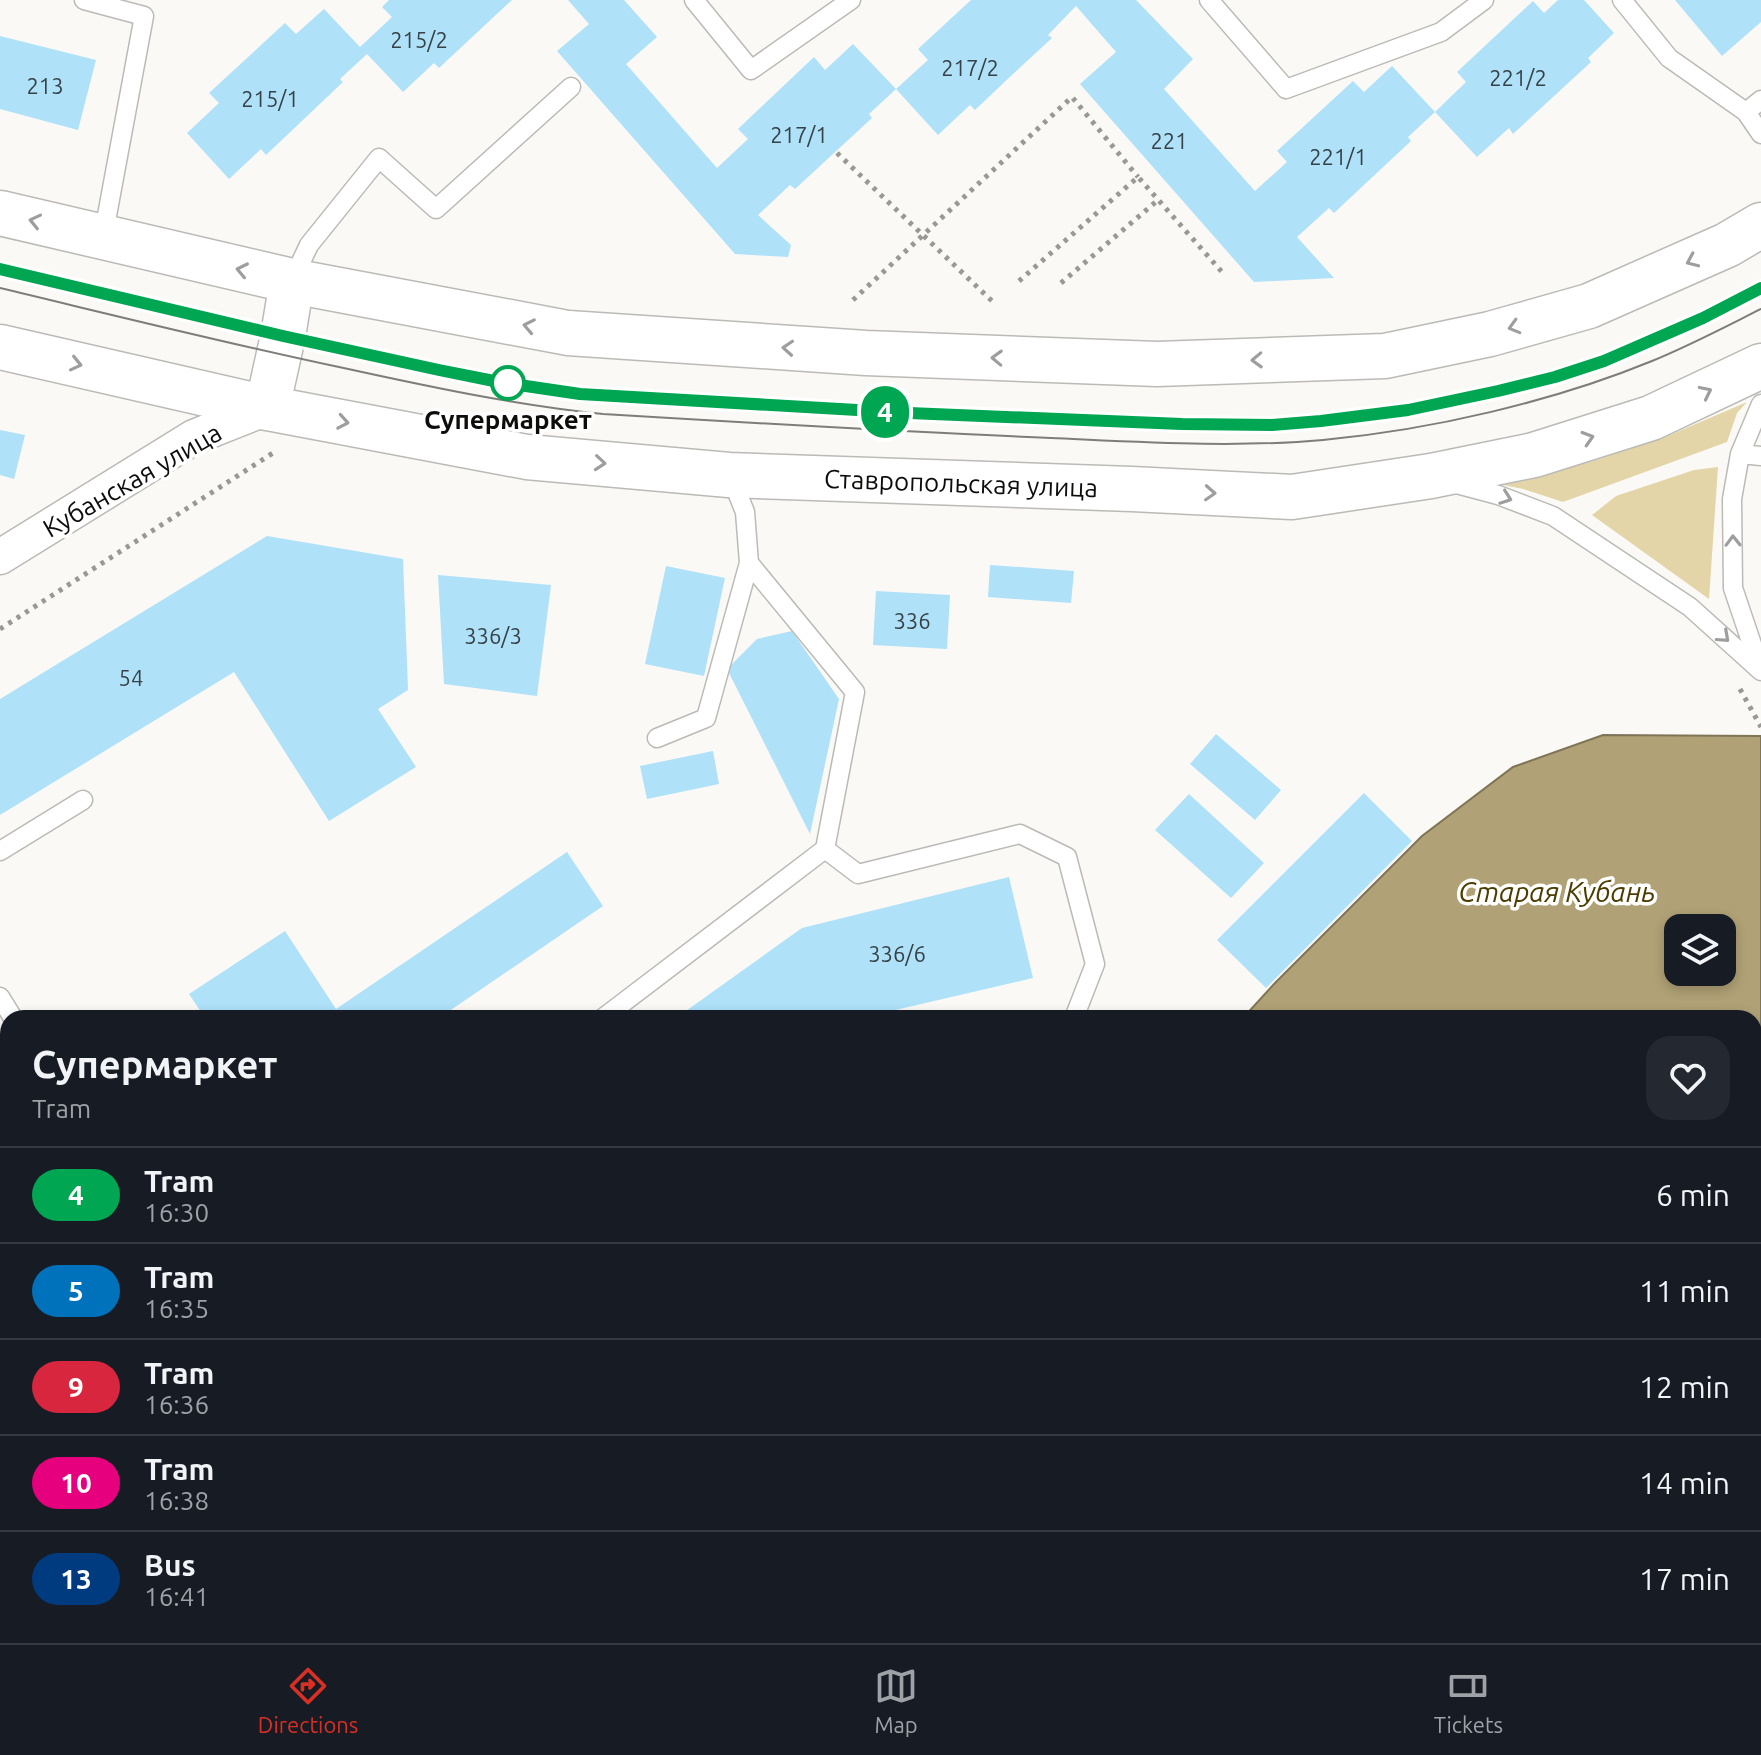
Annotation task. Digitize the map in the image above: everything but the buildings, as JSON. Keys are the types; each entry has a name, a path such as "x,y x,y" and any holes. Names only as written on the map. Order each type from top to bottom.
{"main road":[{"path":"0,213 292,281 568,333 866,353 1157,364 1385,356 1490,334 1589,306 1727,245 1761,225"},
{"path":"267,408 292,281"},
{"name":"Ставропольская улица","path":"0,347 267,408 527,457 729,475 1292,497 1431,476 1534,455 1651,418 1761,366"}],"street":[{"name":"Кубанская улица","path":"0,557 194,437 267,408"}],"lane":[{"path":"84,0 144,16 103,237"},
{"path":"694,0 751,70 851,0"},
{"path":"1209,0 1286,89 1441,32 1484,0"},
{"path":"1622,0 1669,58 1746,112 1761,134"},
{"path":"292,281 309,245 379,158 436,209 571,87"},
{"path":"1746,112 1761,100"},
{"path":"1761,404 1740,454 1732,499 1733,588 1761,671"},
{"path":"1740,454 1761,456"},
{"path":"657,738 706,718 749,563 745,512 729,475"},
{"path":"1431,476 1498,495 1553,516 1690,607 1761,671"},
{"path":"614,1010 825,849 855,692 749,563"},
{"path":"0,851 83,800"},
{"path":"825,849 858,874 1020,834 1067,857 1095,964 1077,1010"}],"path":[{"path":"853,300 1072,97 1222,272"},
{"path":"837,153 993,302"},
{"path":"1019,281 1138,177"},
{"path":"1061,283 1158,200"},
{"path":"0,629 276,451"},
{"path":"1739,689 1761,727"}],"shaded area":[{"path":"1747,402 1737,413 1727,442 1563,502 1503,485 1597,460 1670,435"},
{"path":"1718,467 1709,599 1592,515 1616,496 1694,470"}],"water":[{"name":"Старая Кубань","path":"1603,735 1761,736 1761,1010 1250,1010 1422,836 1513,767"}],"tram line":[{"path":"0,269 439,370 580,394 909,413 1272,425 1408,410 1555,377 1604,361 1703,318 1761,288"},
{"name":"4","path":"0,269 439,370 580,394 909,413 1272,425 1408,410 1555,377 1646,344 1761,288"},
{"path":"0,288 211,339 536,406 603,414 883,430 1221,444 1323,440 1405,429 1490,412 1614,376 1680,349 1761,309"}],"place":[{"name":"Супермаркет","path":"508,383"}]}
